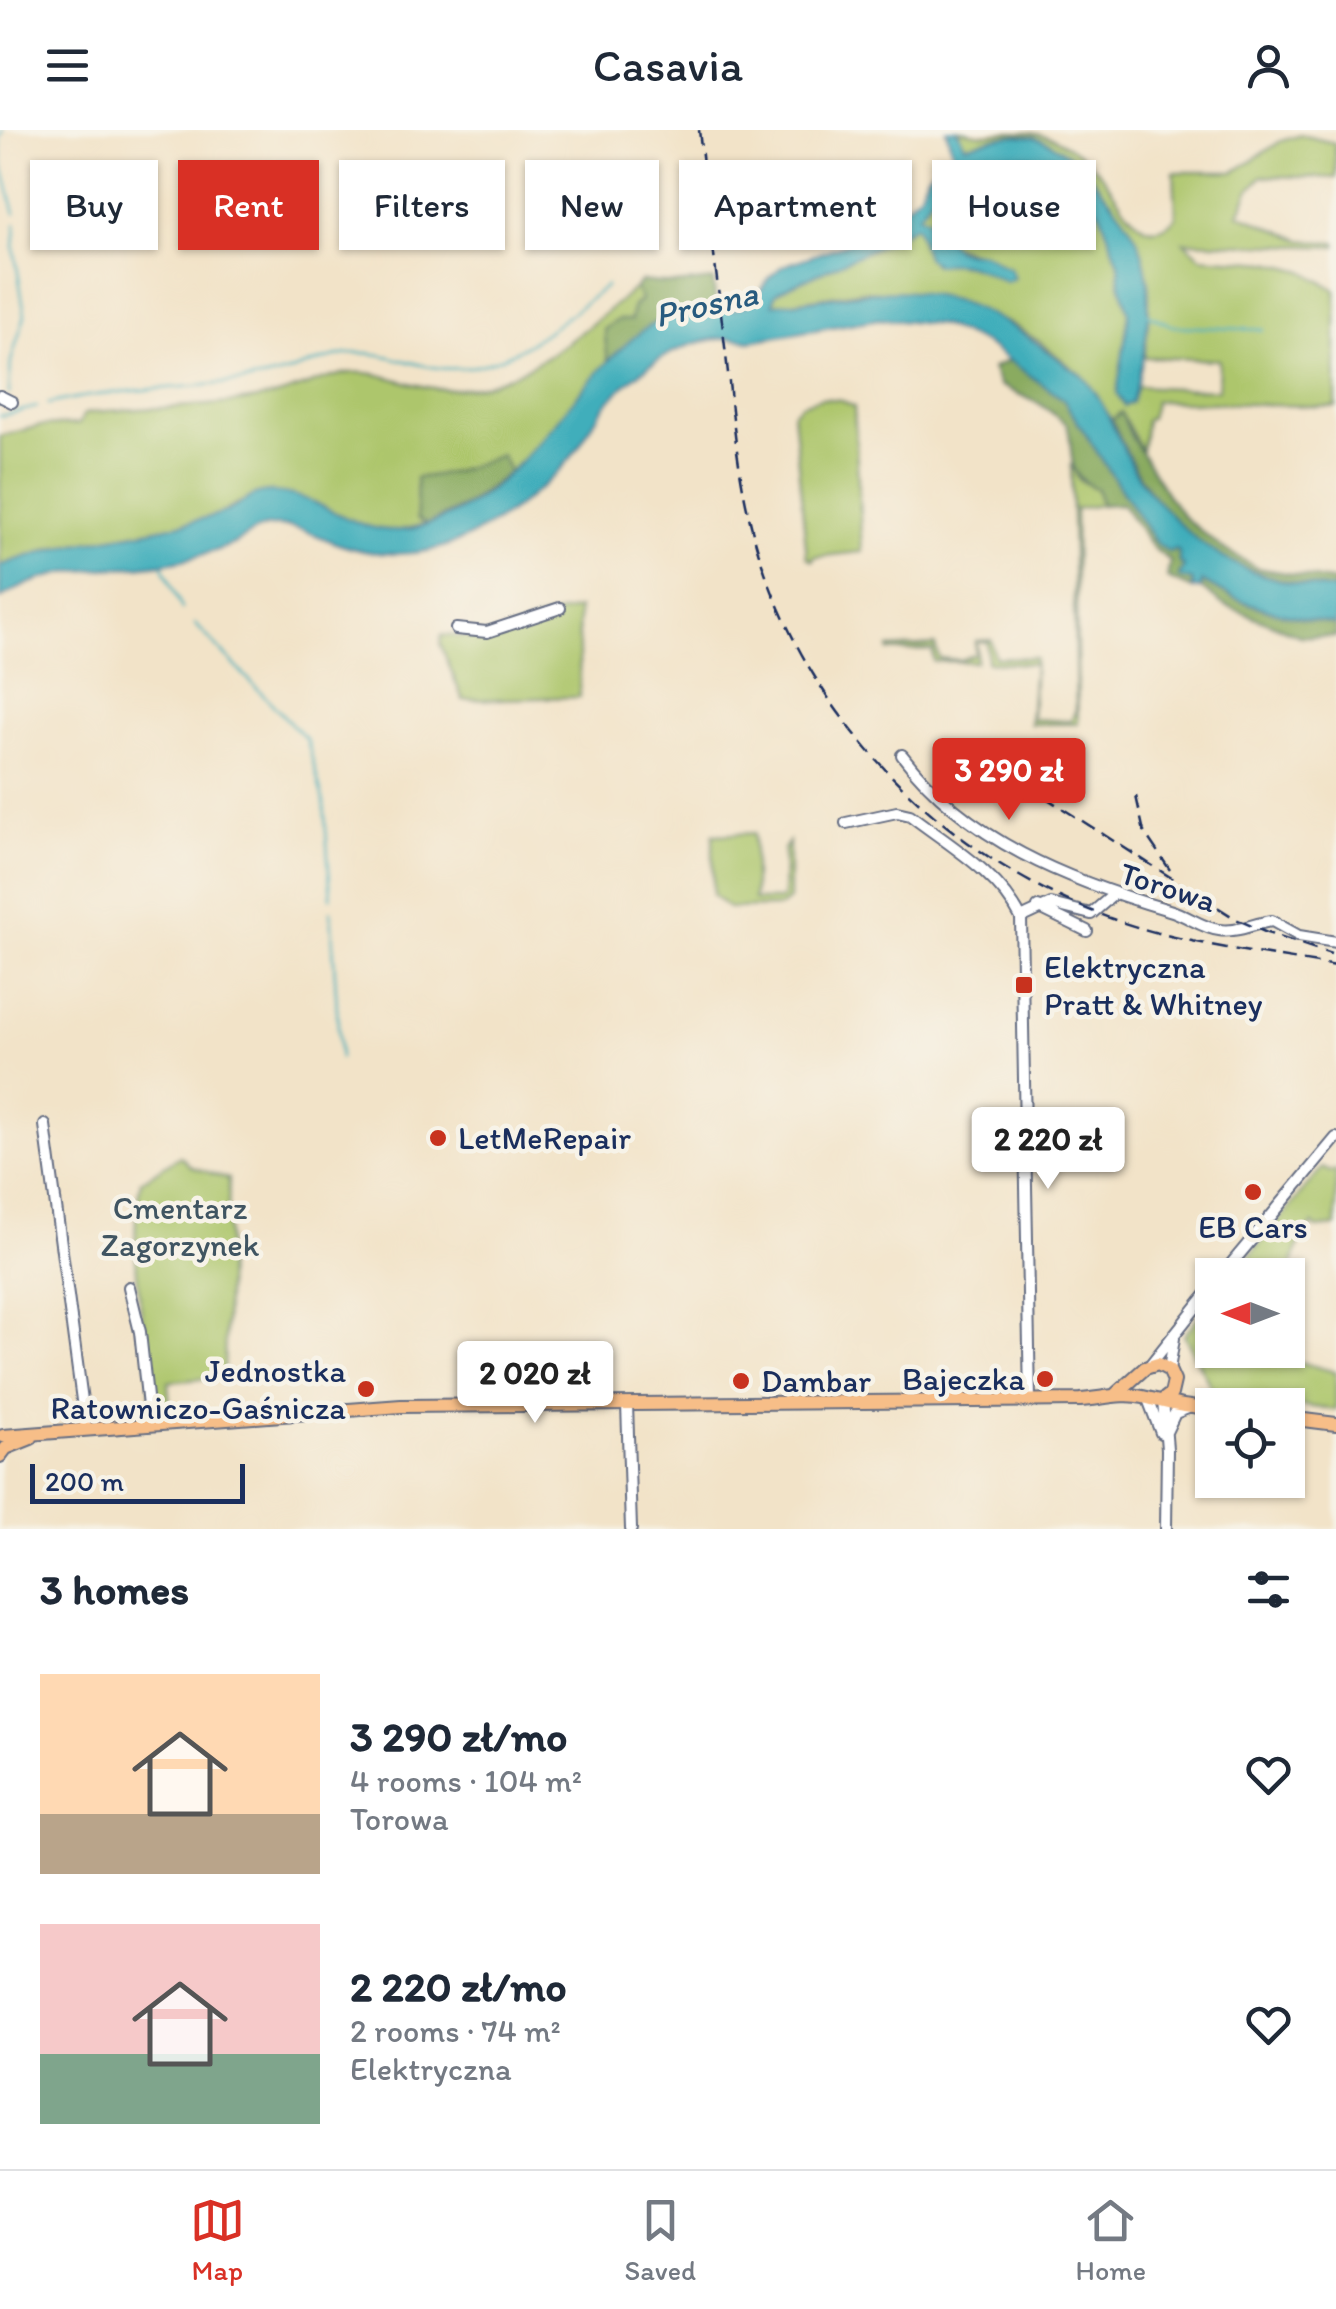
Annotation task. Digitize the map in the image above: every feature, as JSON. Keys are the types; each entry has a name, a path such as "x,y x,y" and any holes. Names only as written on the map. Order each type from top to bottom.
{"main road":[{"path":"1115,1396 1150,1366 1158,1364 1169,1370 1174,1385 1195,1401"},
{"path":"1139,1376 1139,1390 1146,1398"},
{"path":"1163,1400 1174,1385"},
{"path":"2,1443 38,1435 150,1424 393,1407 1030,1401 1115,1396 1163,1400 1195,1408"},
{"path":"1305,1420 1336,1424"}],"street":[{"path":"0,396 12,402"},
{"path":"456,629 488,632 560,608"},
{"name":"Torowa","path":"902,755 955,810 1070,878 1178,913 1216,930 1272,921 1299,936 1336,942"},
{"path":"846,823 897,812 910,815 988,875 1021,918 1030,1401"},
{"path":"1021,918 1051,904 1091,914 1113,895"},
{"path":"1038,907 1087,932"},
{"path":"44,1125 86,1430"},
{"path":"1236,1258 1336,1138"},
{"path":"130,1286 140,1332 150,1424"},
{"path":"1150,1366 1195,1308"},
{"path":"1169,1370 1176,1333"},
{"path":"1146,1398 1166,1438"},
{"path":"1163,1400 1166,1529"},
{"path":"627,1404 631,1529"},
{"path":"1166,1438 1176,1413 1188,1408"}],"green space":[{"path":"957,130 1030,133 1055,139 1086,160 1044,160 1013,136 965,145"},
{"path":"1301,135 1335,143 1336,178 1262,176 1249,191 1239,214 1302,240 1336,243 1336,247 1184,242 1201,257 1269,262 1304,271 1336,290 1336,407 1155,401 1146,420 1142,451 1121,413 1112,420 1082,376 1013,325 939,296 863,291 773,305 779,291 870,250 912,250 912,227 916,225 927,250 937,258 981,268 996,277 1005,266 966,250 1096,250 1096,208 1119,263 1129,314 1118,388 1132,402 1136,386 1218,390 1219,360 1144,357 1147,286 1140,251 1124,221 1096,200 1096,169 1131,216 1152,229 1163,227 1176,217 1174,172 1234,172 1281,141"},
{"path":"1004,156 1037,160 991,160"},
{"path":"932,192 932,217 918,216"},
{"path":"713,280 717,312 674,315 654,323 608,362 604,329 618,320 631,320 633,306 641,300 635,288 641,281 674,284"},
{"path":"635,288 654,323 608,362 541,443 510,472 482,494 427,524 396,531 368,528 301,498 272,492 184,524 53,548 0,566 0,436 39,426 79,424 84,414 94,412 247,401 349,373 373,374 434,388 473,387 523,370 548,356"},
{"path":"1009,360 1063,399 1156,543 1179,552 1184,566 1179,575 1193,581 1193,589 1167,578 1170,561 1153,548 1122,504 1101,505 1097,489 1074,469 1067,424 1040,404 999,385 992,368"},
{"path":"821,398 841,400 854,407 862,552 813,560 807,557 793,413 801,404"},
{"path":"1121,412 1131,436 1185,518 1222,548 1257,568 1336,582 1336,590 1258,573 1197,541 1149,491 1112,420"},
{"path":"501,455 510,472 466,505 427,524 417,519 416,478 454,472"},
{"path":"1071,464 1080,481 1097,488 1101,505 1075,509 1078,724 1030,724 1034,664 987,662 987,641 977,642 976,662 933,661 933,650 889,648 935,645 939,658 960,660 975,654 976,641 991,640 995,657 1035,658 1032,719 1071,721 1076,709"},
{"path":"1201,581 1266,609 1336,624 1336,637 1300,636 1222,604 1201,588"},
{"path":"578,609 580,697 463,700 440,643 442,635 488,638"},
{"path":"754,833 754,900 783,897 784,849 789,842 789,900 780,907 728,908 713,895 713,835"},
{"name":"Cmentarz Zagorzynek","path":"180,1156 192,1167 229,1179 224,1377 168,1382 170,1408 152,1410 136,1265 137,1208 141,1181"},
{"path":"1322,1168 1336,1170 1336,1226 1316,1228 1313,1224 1302,1236 1294,1258 1248,1258"},
{"path":"1195,1321 1195,1356 1184,1335"},
{"path":"1305,1364 1336,1372 1336,1410 1305,1406 1305,1388 1211,1388 1201,1368 1305,1368"}],"water":[{"path":"946,130 957,130 965,145 1018,135 1036,138 1074,160 1004,156 994,160 946,160 953,154"},
{"path":"932,171 932,198 918,215 932,218 932,250 982,253 1010,268 1014,278 1006,282 964,264 937,265 926,257 916,225 912,227 912,200 920,193"},
{"path":"1096,183 1136,237 1147,276 1148,320 1142,363 1132,402 1124,406 1117,393 1129,314 1119,263 1096,208"},
{"path":"829,250 870,250 779,291 773,304 876,292 918,292 957,301 1006,323 1084,378 1100,400 1145,486 1196,539 1251,571 1336,590 1336,624 1267,609 1202,581 1201,588 1193,589 1193,581 1179,577 1184,566 1179,562 1179,552 1169,552 1156,543 1063,399 983,342 941,325 879,319 750,341 710,340 673,352 639,373 610,400 572,456 534,493 471,536 443,547 398,554 368,552 299,529 268,526 202,555 49,577 0,599 0,566 54,549 194,521 228,511 263,493 289,494 376,528 415,528 452,514 512,470 614,356 642,331 668,319 751,304 782,266"}],"waterway":[{"path":"0,138 3,130"},
{"path":"0,142 15,213"},
{"path":"9,394 11,361 25,315 14,248 16,224"},
{"path":"48,404 101,394 260,379 349,354 463,368 508,355 529,343 606,286"},
{"path":"1147,314 1173,326 1264,330"},
{"path":"0,416 37,407"},
{"path":"163,566 182,609"},
{"path":"195,624 307,740 324,803 331,898"},
{"path":"331,911 340,1058"}],"railway":[{"path":"699,130 736,447 752,529 774,596 804,659 842,718 887,771 938,819 994,861 1056,895 1121,922 1174,937 1336,966"},
{"path":"985,759 1236,919 1331,954"},
{"path":"1136,796 1144,832 1170,870"}],"place":[{"name":"Elektryczna Pratt & Whitney","path":"1024,985"},
{"name":"LetMeRepair","path":"438,1138"},
{"name":"EB Cars","path":"1253,1192"},
{"name":"Bajeczka","path":"1045,1379"},
{"name":"Dambar","path":"741,1381"},
{"name":"Jednostka Ratowniczo-Gaśnicza","path":"366,1389"}],"water label":[{"name":"Prosna","path":"706,304"}]}
